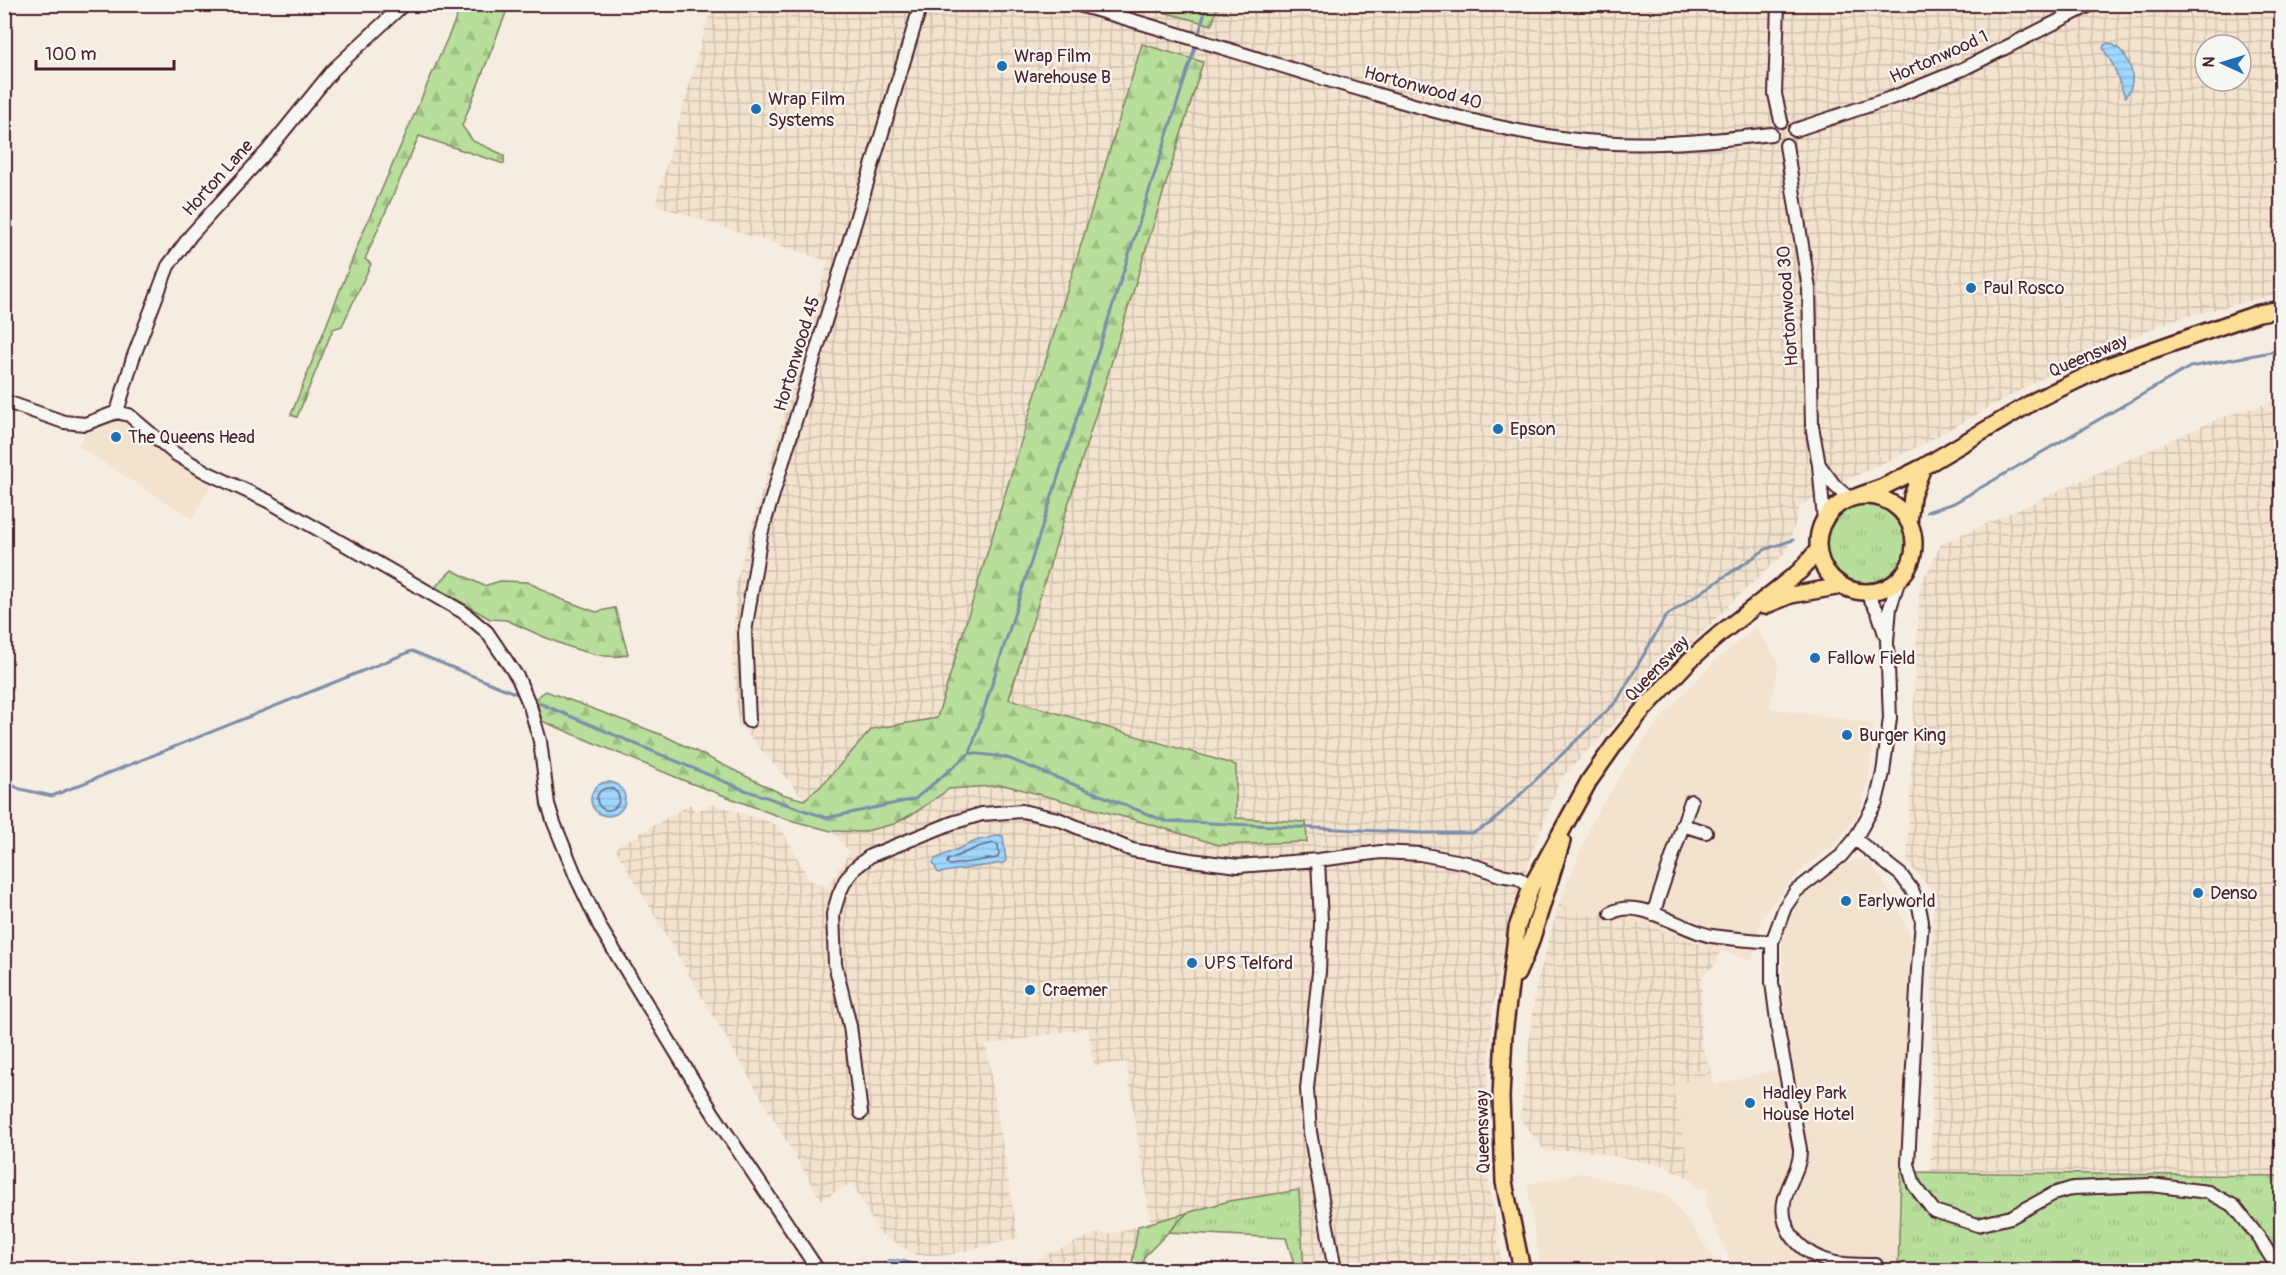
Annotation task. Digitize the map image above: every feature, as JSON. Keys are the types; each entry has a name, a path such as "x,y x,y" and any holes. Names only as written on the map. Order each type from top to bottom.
{"main road":[{"name":"Queensway","path":"1854,497 1883,487 1923,467 2036,400 2107,366 2259,313 2282,309"},
{"path":"1909,523 1912,496 1923,467"},
{"path":"1854,497 1878,497 1896,507 1909,523 1913,535 1909,566 1899,579 1878,591 1854,591 1842,586 1830,577 1822,565 1818,550 1818,535 1824,520 1839,504 1854,497"},
{"name":"Queensway","path":"1522,1270 1507,1200 1501,1135 1504,1034 1518,928 1531,887 1589,781 1641,712 1690,660 1800,571 1818,550"},
{"name":"Queensway","path":"1746,614 1791,595 1842,586"},
{"name":"Queensway","path":"1510,991 1530,944 1568,820"},
{"path":"1531,887 1546,893"}],"street":[{"name":"Horton Lane","path":"117,412 133,358 168,266 191,235 269,149 333,70 404,4"},
{"name":"Hortonwood 45","path":"749,721 745,632 761,534 921,4"},
{"name":"Hortonwood 40","path":"1075,4 1210,46 1441,112 1509,129 1567,139 1641,145 1718,141 1771,134"},
{"path":"1778,4 1775,94 1781,121"},
{"name":"Hortonwood 1","path":"1795,130 1894,97 1963,69 2092,4"},
{"path":"1781,121 1791,124 1795,130 1794,137 1786,145 1778,144 1771,134 1773,127 1781,121"},
{"name":"Hortonwood 30","path":"1786,145 1809,289 1812,426 1819,465 1824,520"},
{"path":"4,401 63,422 84,424 117,412 129,415 174,453 206,472 268,501 478,622 493,639 518,678 530,706 540,741 548,804 554,823 601,929 713,1113 818,1270"},
{"name":"Hortonwood 30","path":"1819,465 1835,486 1854,497"},
{"path":"1876,1265 1837,1263 1814,1256 1794,1240 1786,1224 1784,1202 1798,1163 1800,1149 1779,1036 1772,982 1772,942 1785,907 1796,891 1841,856 1855,839 1876,802 1883,773 1890,718 1887,641 1891,603 1899,579"},
{"path":"1866,592 1878,612 1887,641"},
{"path":"1653,915 1691,801"},
{"path":"861,1113 850,1026 835,963 833,914 845,881 855,868 870,855 952,823 982,814 1022,811 1058,819 1132,850 1238,866 1318,860 1381,852 1420,854 1467,863 1500,875 1515,886 1531,887"},
{"path":"1682,825 1706,832"},
{"path":"1855,839 1900,875 1912,890 1919,906 1922,922 1917,969 1908,1164 1914,1185 1934,1211 1978,1225 2011,1217 2053,1194 2073,1188 2151,1185 2208,1191 2234,1206 2260,1239 2279,1270"},
{"path":"1318,860 1321,922 1319,972 1306,1089 1310,1132 1335,1270"},
{"path":"1611,913 1624,907 1711,936 1772,942"}],"shaded area":[{"path":"712,5 2281,5 2281,293 2172,320 2046,376 1918,447 1861,473 1800,506 1787,551 1729,605 1560,779 1511,910 1493,1006 1483,1144 1503,1270 1304,1270 1298,1190 1229,1201 1151,1224 1126,1062 1094,1066 1088,1028 986,1045 1018,1238 948,1255 916,1255 879,1233 852,1183 821,1200 615,848 691,804 695,812 713,804 779,825 810,881 827,887 850,852 738,723 732,658 736,582 828,261 655,205"},
{"path":"2281,399 2281,1175 1931,1171 1933,892 1907,862 1919,588 1941,544 2218,419"},
{"path":"118,415 175,460 212,483 192,519 78,446 86,431 101,426"},
{"path":"1756,627 1779,663 1770,708 1874,724 1869,776 1861,809 1835,845 1803,868 1761,919 1752,961 1693,941 1598,918 1559,904 1593,820 1634,754 1664,715 1696,680"},
{"path":"1855,859 1865,860 1874,868 1894,898 1910,936 1898,1270 1738,1270 1732,1265 1705,1204 1708,1189 1695,1188 1671,1085 1711,1073 1715,1085 1791,1066 1783,989 1782,944 1786,927 1794,904 1825,877"},
{"path":"1559,904 1597,918 1604,911 1720,951 1717,963 1702,976 1701,1042 1711,1073 1672,1086 1693,1180 1665,1166 1577,1149 1546,1152 1520,1119 1536,987"},
{"path":"1582,1173 1667,1195 1692,1226 1721,1270 1541,1270 1527,1184"},
{"path":"1138,1226 1131,1270 1027,1270 1044,1256 1094,1234 1112,1234"}],"green space":[{"path":"1145,4 1218,5 1212,25 1144,7"},
{"path":"433,5 509,5 462,126 473,141 504,155 504,164 419,136 365,259 371,264 342,326 333,329 297,417 291,415 361,237 458,14"},
{"path":"1142,44 1203,62 1009,699 1236,765 1236,818 1306,822 1307,842 1219,845 1004,785 949,789 894,824 862,832 831,831 786,819 685,781 542,721 536,698 546,691 665,736 782,794 804,800 821,786 872,729 937,718"},
{"path":"1866,504 1881,507 1894,516 1903,529 1906,544 1903,559 1894,572 1881,581 1866,584 1851,581 1838,572 1829,559 1826,544 1829,529 1838,516 1851,507"},
{"path":"452,570 484,586 500,581 528,582 558,598 596,612 615,608 628,654 616,656 584,652 506,620 490,619 435,587"},
{"path":"1901,1172 2281,1176 2281,1270 1898,1270"},
{"path":"1299,1190 1304,1270 1296,1270 1286,1238 1168,1232 1187,1213 1229,1201"},
{"path":"1187,1213 1144,1257 1142,1270 1131,1270 1138,1226"}],"water":[{"path":"2108,43 2121,51 2130,66 2132,83 2125,97 2113,65 2103,48"},
{"path":"608,782 620,787 625,799 620,811 608,816 596,811 591,799 596,787"},
{"path":"1003,836 1006,861 1003,863 938,873 933,863 935,859 976,841"},
{"path":"888,1260 902,1260 929,1269 964,1263 969,1270 882,1270 882,1266"}],"waterway":[{"path":"1198,37 1207,4"},
{"path":"539,703 742,789 827,818 915,799 970,753 1196,44"},
{"path":"1927,512 1954,503 2190,367 2282,350"},
{"path":"970,753 1005,757 1165,821 1423,833 1473,833 1491,823 1617,701 1666,616 1766,549 1793,540"},
{"path":"4,781 20,789 52,796 412,651 517,694"}],"place":[{"name":"Wrap Film Warehouse B","path":"1002,66"},
{"name":"Wrap Film Systems","path":"756,109"},
{"name":"Paul Rosco","path":"1971,288"},
{"name":"Epson","path":"1498,429"},
{"name":"The Queens Head","path":"116,437"},
{"name":"Fallow Field","path":"1815,658"},
{"name":"Burger King","path":"1847,735"},
{"name":"Denso","path":"2198,893"},
{"name":"Earlyworld","path":"1846,901"},
{"name":"UPS Telford","path":"1192,963"},
{"name":"Craemer","path":"1030,990"},
{"name":"Hadley Park House Hotel","path":"1750,1103"}]}
